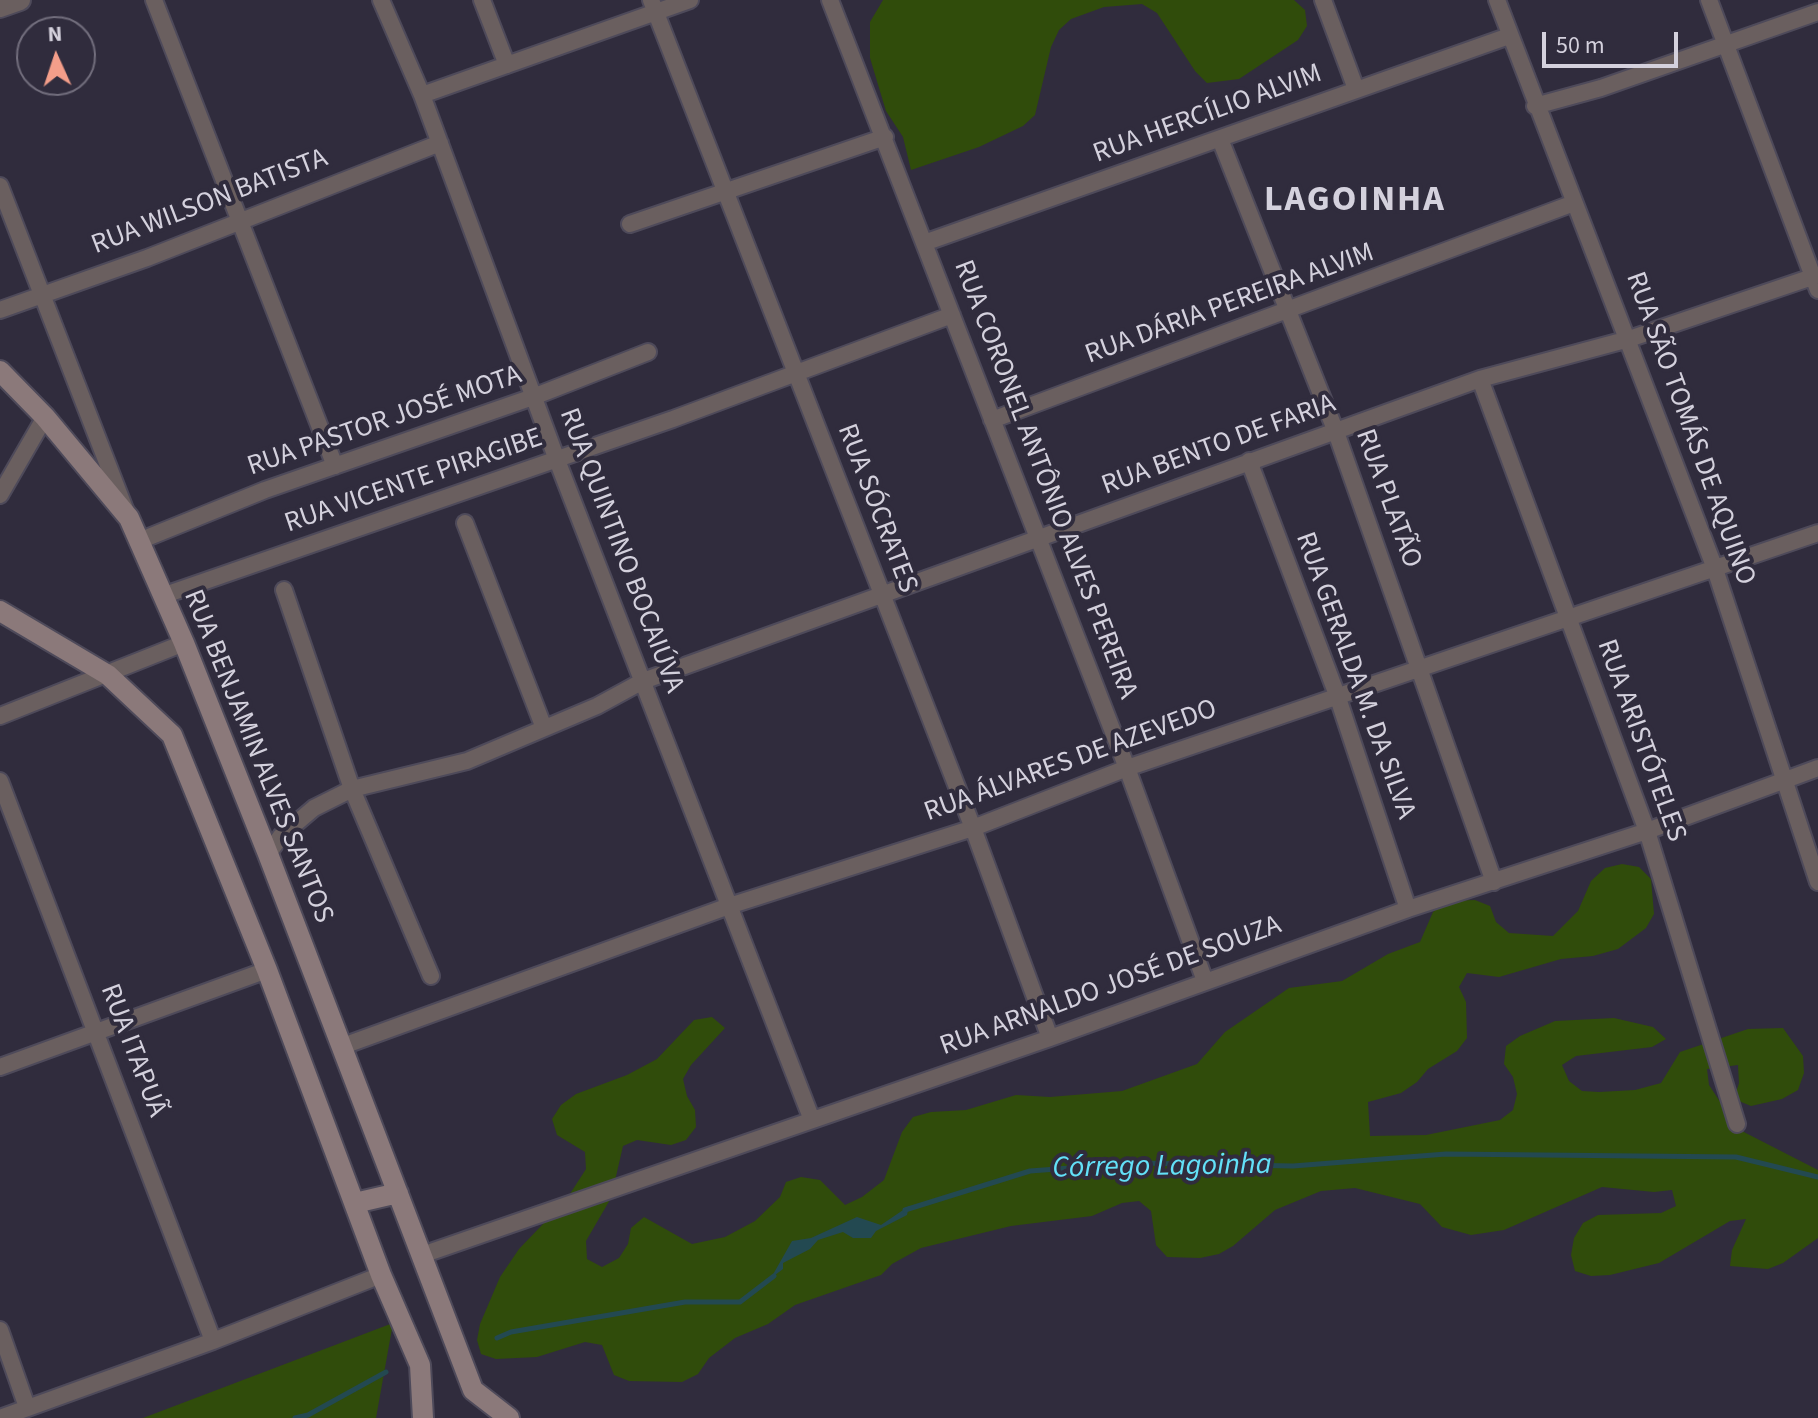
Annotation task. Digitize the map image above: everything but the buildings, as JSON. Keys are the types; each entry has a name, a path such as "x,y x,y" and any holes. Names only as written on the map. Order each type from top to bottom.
{"main road":[{"path":"0,371 45,417 129,518"},
{"name":"RUA BENJAMIN ALVES SANTOS","path":"129,518 184,643 268,854 473,1390 509,1418"},
{"path":"0,611 108,675 172,735 267,970 381,1275 412,1347 423,1398"},
{"path":"355,1203 398,1193"}],"street":[{"path":"0,7 20,0"},
{"path":"154,0 335,466"},
{"name":"RUA QUINTINO BOCAIÚVA","path":"381,0 422,95 533,397 812,1120"},
{"path":"482,0 507,65"},
{"path":"422,95 507,65 653,6 690,0"},
{"name":"RUA CORONEL ANTÔNIO ALVES PEREIRA","path":"830,0 1040,539 1205,981"},
{"path":"1323,0 1356,89"},
{"name":"RUA SÃO TOMÁS DE AQUINO","path":"1497,0 1535,106 1629,339 1714,566 1818,882"},
{"path":"1709,0 1816,280"},
{"name":"RUA SÓCRATES","path":"653,6 973,828 1050,1038"},
{"path":"1535,106 1818,12"},
{"name":"RUA HERCÍLIO ALVIM","path":"924,243 1509,36"},
{"path":"630,224 885,137"},
{"name":"RUA PLATÃO","path":"1220,139 1286,313 1336,432 1494,882"},
{"name":"RUA WILSON BATISTA","path":"0,310 240,222 440,143"},
{"name":"RUA BENJAMIN ALVES SANTOS","path":"0,186 129,518"},
{"name":"RUA DÁRIA PEREIRA ALVIM","path":"992,420 1286,313 1574,203"},
{"name":"RUA BENTO DE FARIA","path":"268,854 281,836 314,808 352,789 467,761 597,706 643,681 1480,379 1629,339 1816,280"},
{"name":"RUA VICENTE PIRAGIBE","path":"162,596 557,460 952,315"},
{"name":"RUA PASTOR JOSÉ MOTA","path":"139,541 648,352"},
{"name":"RUA ARISTÓTELES","path":"1480,379 1647,831 1737,1124"},
{"path":"0,495 45,417"},
{"name":"RUA GERALDA M. DA SILVA","path":"1249,461 1337,695 1408,909"},
{"path":"465,523 544,728"},
{"name":"RUA ÁLVARES DE AZEVEDO","path":"343,1046 729,906 973,828 1127,768 1818,533"},
{"path":"284,590 352,789 431,976"},
{"path":"0,716 184,643"},
{"name":"RUA ARNALDO JOSÉ DE SOUZA","path":"422,1255 1050,1038 1408,909 1647,831 1818,768"},
{"name":"RUA ITAPUÃ","path":"0,781 213,1341"},
{"path":"0,1067 267,970"},
{"path":"0,1418 213,1341 381,1275"},
{"path":"0,1330 27,1407"}],"green space":[{"path":"883,0 1294,0 1305,10 1307,26 1298,40 1239,79 1207,83 1195,71 1157,13 1142,4 1104,7 1071,19 1059,30 1051,47 1035,115 1023,126 979,147 911,170 903,137 886,111 870,58 870,22"},
{"path":"1622,864 1639,867 1651,879 1654,914 1646,928 1618,949 1593,956 1561,959 1499,977 1467,973 1459,987 1466,1002 1467,1038 1457,1051 1428,1069 1417,1082 1401,1093 1368,1102 1370,1136 1426,1135 1500,1120 1513,1110 1517,1094 1513,1077 1504,1064 1506,1046 1520,1036 1555,1021 1614,1018 1653,1027 1666,1039 1652,1047 1576,1056 1562,1065 1569,1081 1582,1091 1599,1092 1635,1090 1661,1083 1680,1052 1748,1029 1783,1028 1803,1056 1804,1073 1798,1090 1782,1099 1751,1106 1734,1099 1739,1083 1738,1065 1707,1069 1709,1085 1738,1129 1818,1170 1818,1238 1783,1263 1768,1269 1730,1266 1732,1250 1746,1219 1730,1221 1659,1263 1610,1275 1591,1276 1575,1271 1571,1255 1574,1238 1583,1223 1598,1215 1661,1213 1676,1206 1672,1190 1654,1192 1602,1187 1504,1230 1471,1235 1442,1227 1420,1204 1355,1188 1321,1191 1275,1210 1219,1254 1200,1258 1167,1257 1156,1245 1151,1211 1139,1201 1122,1203 1092,1216 1011,1226 921,1248 892,1264 881,1275 795,1305 768,1324 735,1338 709,1358 698,1374 682,1382 629,1381 614,1375 602,1345 585,1342 537,1357 496,1359 481,1354 477,1340 480,1324 500,1277 519,1249 566,1200 586,1169 585,1152 557,1135 552,1119 561,1105 576,1094 627,1075 657,1059 694,1020 712,1017 725,1028 691,1065 683,1079 687,1096 695,1110 696,1127 686,1140 671,1145 637,1140 623,1146 611,1198 586,1241 587,1259 602,1267 619,1258 628,1244 631,1228 644,1217 692,1244 725,1237 755,1221 780,1197 786,1182 801,1177 820,1180 845,1205 862,1197 884,1180 902,1132 913,1117 931,1112 966,1110 1016,1095 1050,1097 1122,1091 1197,1064 1225,1032 1289,988 1342,981 1388,954 1420,942 1433,912 1446,901 1475,900 1490,906 1496,922 1509,933 1553,936 1578,911 1591,881 1605,868"},
{"path":"393,1323 376,1418 143,1418"}],"shaded area":[{"path":"909,1206 907,1215 876,1231 871,1238 853,1238 843,1232 818,1240 810,1249 783,1263 783,1269 771,1278 792,1241 811,1238 857,1217 881,1225"}],"waterway":[{"name":"Córrego Lagoinha","path":"905,1210 1030,1171 1137,1163 1293,1166 1446,1154 1736,1157 1818,1177"},
{"name":"Córrego Lagoinha","path":"497,1338 511,1332 685,1302 740,1302 774,1276"},
{"name":"Córrego Lagoinha","path":"295,1418 308,1415 386,1372"}],"district":[{"name":"LAGOINHA","path":"1355,202"}]}
